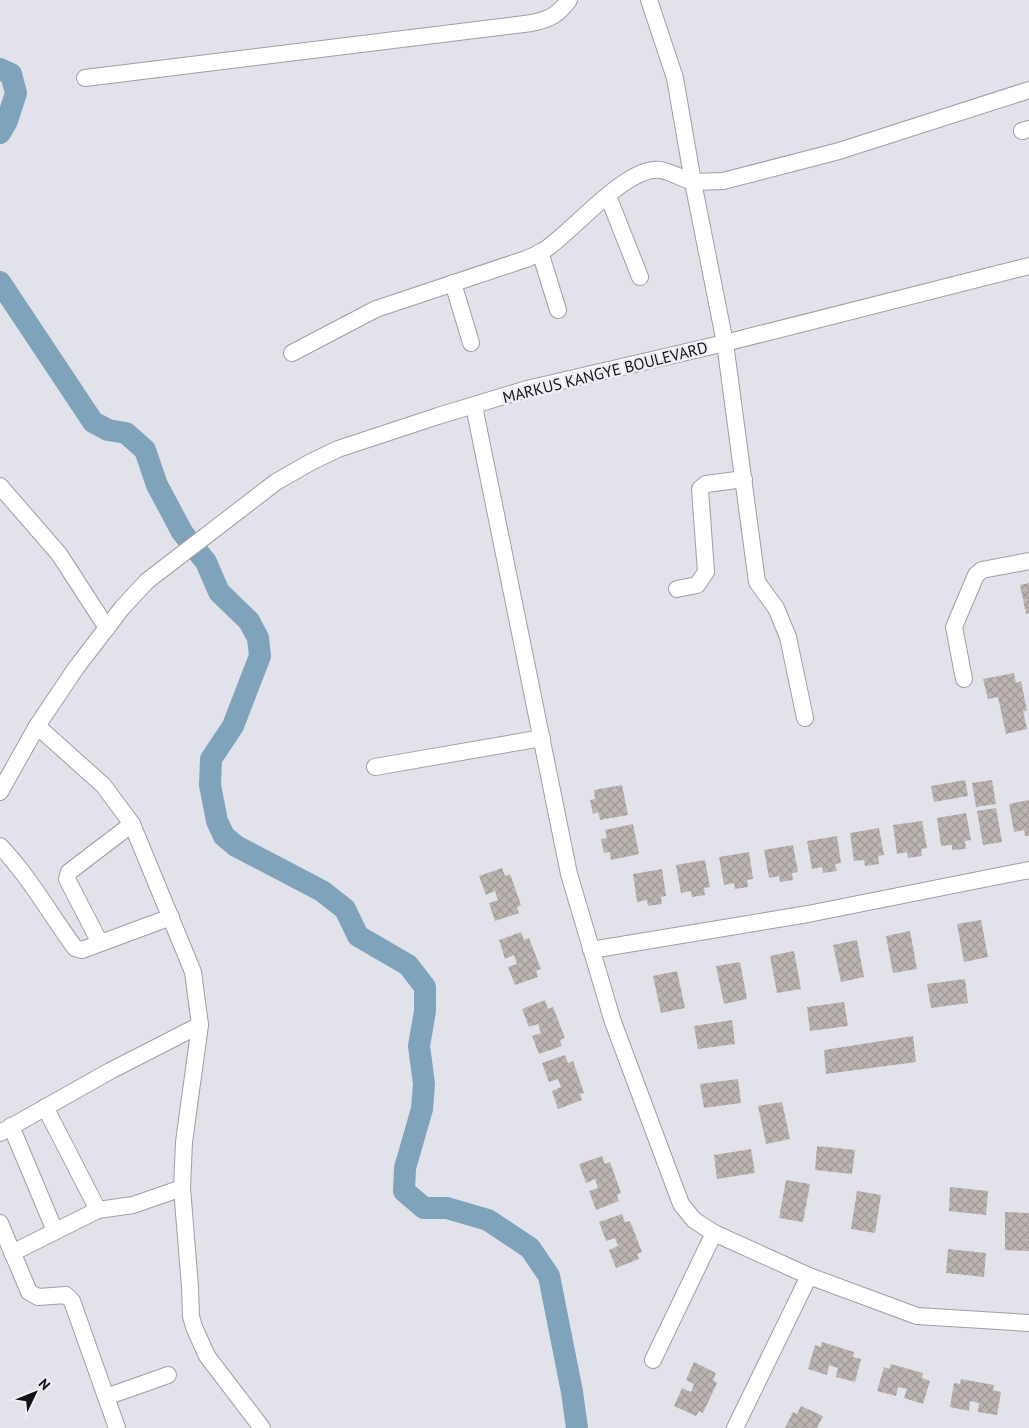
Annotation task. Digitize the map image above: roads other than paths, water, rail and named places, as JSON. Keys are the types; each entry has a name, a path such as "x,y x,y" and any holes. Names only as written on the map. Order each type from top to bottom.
{"street":[{"path":"85,78 532,23 548,19 561,11 569,0"},
{"path":"649,0 675,78 693,182 725,343 757,582 776,608 788,637 805,718"},
{"path":"292,353 376,308 540,252 608,196 631,179 648,171 660,170 693,182 723,181 839,151 1029,90"},
{"path":"608,196 640,277"},
{"path":"540,252 558,310"},
{"name":"MARKUS KANGYE BOULEVARD","path":"0,792 37,726 76,668 122,608 146,581 276,482 311,462 338,449 527,389 725,343 1029,266"},
{"path":"452,283 471,343"},
{"path":"474,406 569,874 613,1022 681,1204 694,1220 714,1232 809,1276 917,1316 1029,1323"},
{"path":"677,589 697,585 706,572 700,489 706,484 744,479"},
{"path":"0,486 59,554 107,628"},
{"path":"964,679 954,627 976,575 982,570 1029,561"},
{"path":"37,726 103,785 132,824 193,972 200,1025 184,1142 182,1188 190,1287 190,1316 207,1356 262,1428"},
{"path":"376,767 542,738"},
{"path":"0,763 17,763"},
{"path":"100,943 67,875 132,824"},
{"path":"0,846 34,887 75,948 82,950 170,917"},
{"path":"591,950 808,914 1029,870"},
{"path":"55,1231 6,1129 110,1071 200,1025"},
{"path":"45,1107 98,1210"},
{"path":"12,1253 98,1210 133,1205 182,1188"},
{"path":"0,1224 29,1292 38,1297 66,1295 72,1301 117,1428"},
{"path":"653,1360 714,1232"},
{"path":"735,1428 809,1276"},
{"path":"106,1397 168,1375"}],"waterway":[{"path":"0,69 11,74 16,93 7,121 0,133"},
{"path":"0,282 93,422 108,430 126,433 145,450 157,485 182,532 206,562 219,592 249,621 258,638 260,656 233,726 211,759 210,785 217,821 224,836 236,846 322,891 345,909 358,936 408,965 425,987 425,1011 419,1046 424,1084 422,1109 405,1168 404,1191 424,1208 447,1208 488,1220 530,1248 549,1276 572,1392 577,1428"}]}
